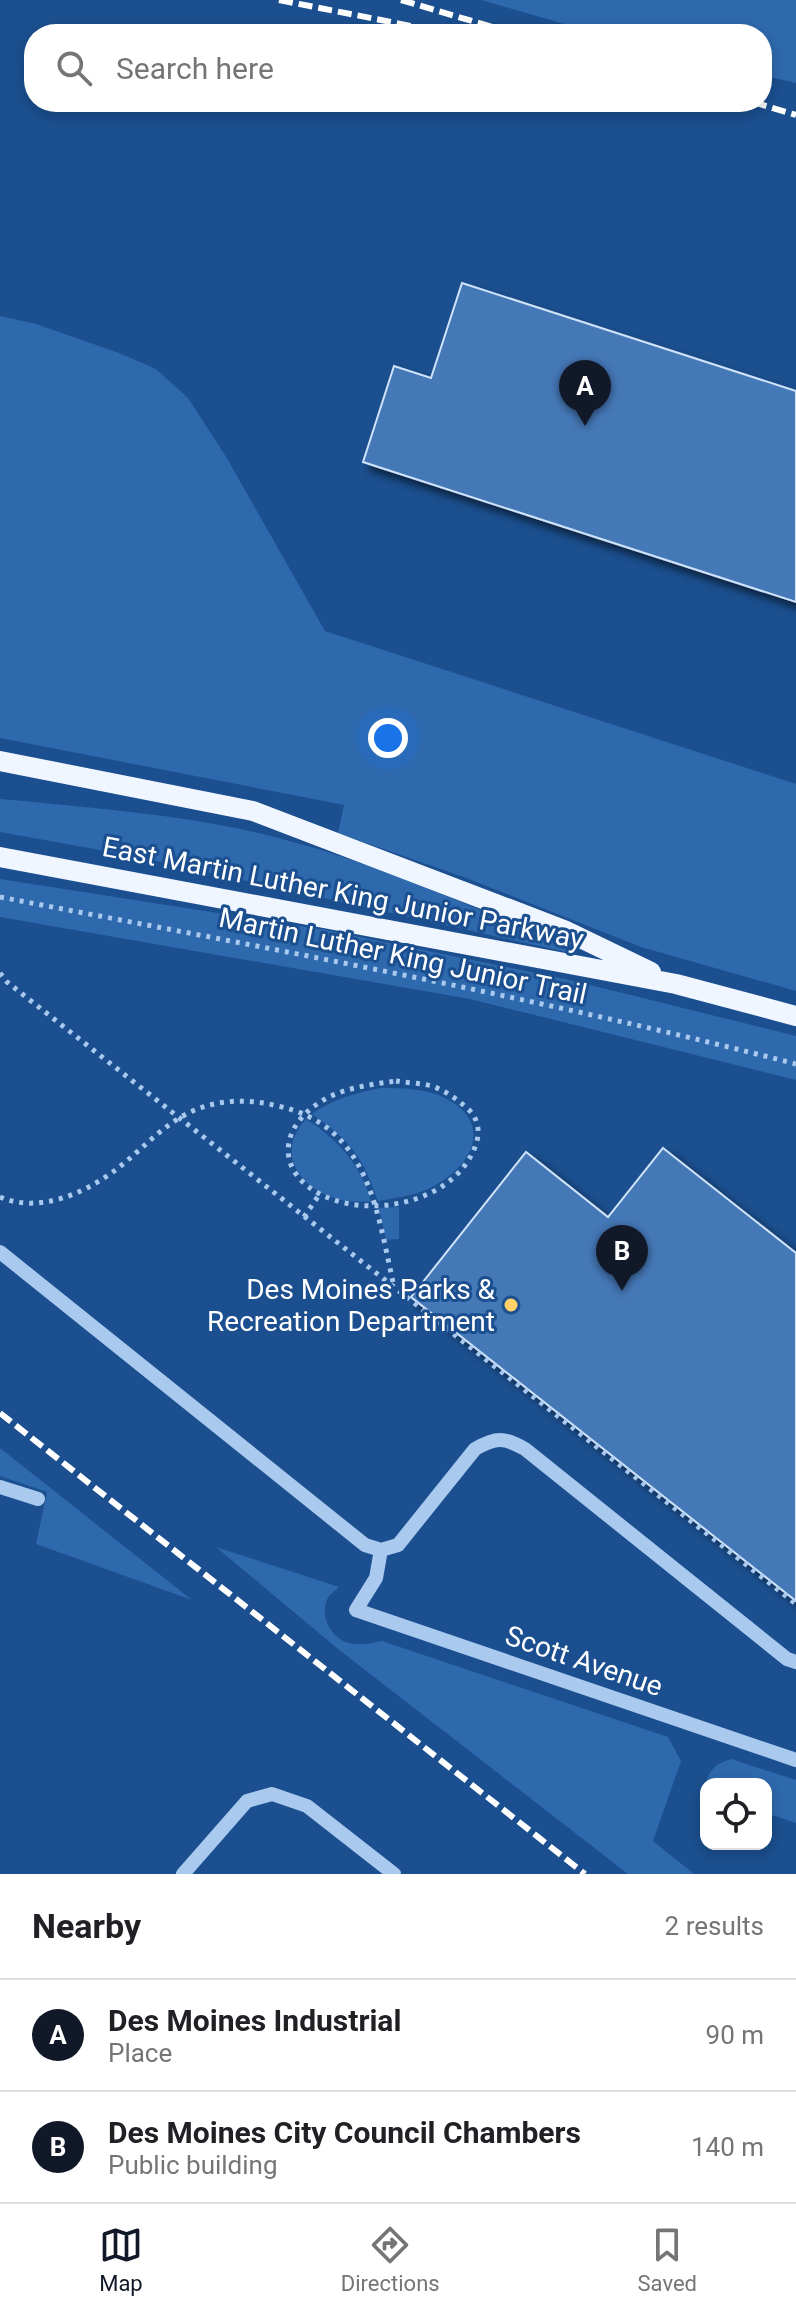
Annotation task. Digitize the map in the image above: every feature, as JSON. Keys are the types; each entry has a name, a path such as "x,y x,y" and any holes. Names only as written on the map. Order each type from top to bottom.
{"main road":[{"name":"East Martin Luther King Junior Parkway","path":"0,761 253,811 564,930 676,984"},
{"name":"East Martin Luther King Junior Parkway","path":"0,857 676,984 796,1016"}],"street":[{"path":"0,1252 365,1545 381,1550 398,1545 475,1449 491,1439 509,1440 525,1449 787,1659 796,1662"},
{"path":"0,1487 38,1499"},
{"name":"Scott Avenue","path":"381,1550 376,1578 356,1610 796,1760"},
{"path":"183,1874 247,1801 272,1794 307,1806 394,1874"}],"path":[{"name":"Martin Luther King Junior Trail","path":"0,897 385,970 796,1064"},
{"path":"0,973 7,982 796,1604"},
{"path":"396,1081 432,1086 456,1098 475,1116 479,1135 473,1154 460,1172 440,1188 415,1200 366,1207 319,1195 300,1181 290,1167 287,1143 295,1126 305,1115 331,1096 363,1086 396,1081"},
{"path":"0,1197 10,1201 42,1203 69,1196 107,1176 170,1123 195,1110 224,1102 257,1101 290,1108 317,1120 342,1142 361,1167 376,1206 394,1287"},
{"path":"304,1217 319,1195"}],"shaded area":[{"path":"481,0 796,0 796,83 772,77 772,24 564,24"},
{"path":"0,316 36,324 156,369 188,398 225,455 325,631 796,784 796,991 641,947 466,878 338,833 344,805 0,738"},
{"path":"0,799 169,817 270,836 400,878 570,948 571,953 144,858 0,832"},
{"path":"0,879 326,930 570,980 796,1036 796,1080 470,999 0,917"},
{"path":"380,1088 423,1091 447,1099 462,1110 471,1122 474,1135 464,1161 441,1182 415,1194 378,1201 367,1172 354,1151 312,1114 345,1097"},
{"path":"306,1119 347,1154 367,1188 371,1202 331,1197 306,1182 293,1159 292,1146 296,1133"},
{"path":"399,1207 399,1239 386,1240 379,1208"},
{"path":"0,1448 192,1600 36,1544 47,1492 0,1476"},
{"path":"216,1547 339,1587 329,1596 325,1617 331,1631 349,1643 382,1641 668,1737 681,1761 653,1841 694,1874 628,1874 338,1649"},
{"path":"731,1759 796,1780 796,1823 772,1815 772,1778 708,1778 709,1774 719,1764"}],"building":[{"path":"462,283 796,391 796,602 363,462 394,366 431,378"},
{"path":"663,1148 796,1253 796,1601 411,1297 526,1152 608,1217"}],"railway":[{"path":"279,0 401,24"},
{"path":"401,0 482,24"},
{"path":"772,108 796,115"},
{"path":"0,1413 585,1874"}],"place":[{"name":"Des Moines Industrial","path":"585,426"},
{"name":"Des Moines City Council Chambers","path":"622,1291"},
{"name":"Des Moines Parks & Recreation Department","path":"511,1305"}]}
